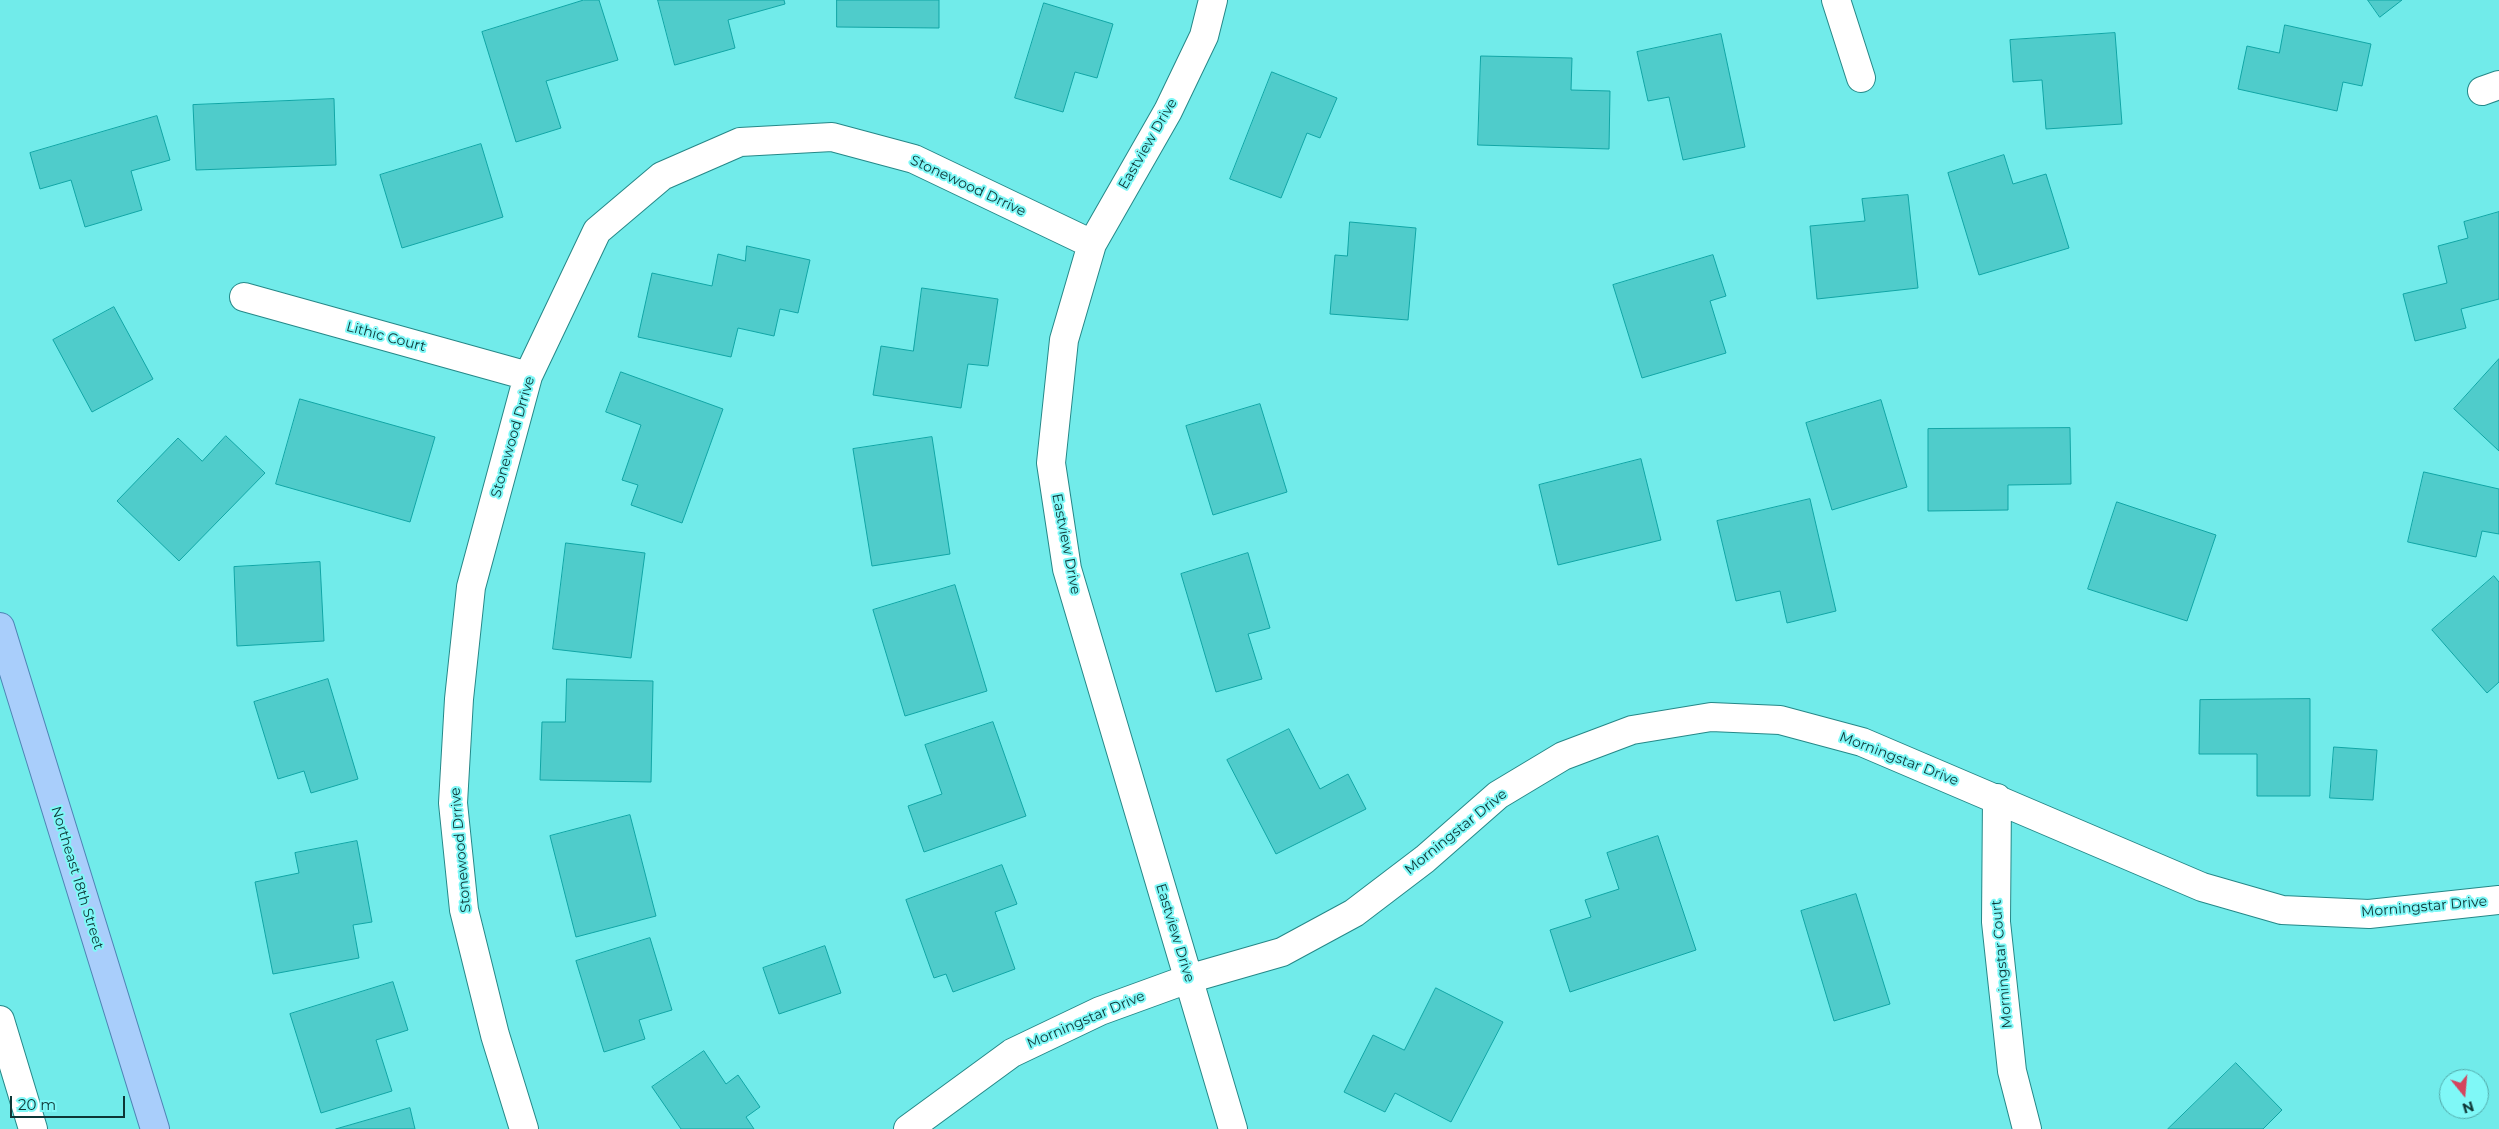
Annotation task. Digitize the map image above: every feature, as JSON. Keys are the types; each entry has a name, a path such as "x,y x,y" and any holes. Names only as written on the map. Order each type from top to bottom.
{"main road":[{"name":"Northeast 18th Street","path":"0,627 155,1129"}],"street":[{"name":"Eastview Drive","path":"1213,0 1204,36 1168,111 1092,244 1064,340 1051,463 1067,569 1233,1129"},
{"path":"1836,0 1861,78"},
{"name":"Stonewood Drrive","path":"524,1129 495,1035 464,910 453,803 458,699 471,587 528,376 597,231 662,176 740,142 832,137 914,159 1092,244"},
{"name":"Lithic Court","path":"244,297 528,376"},
{"name":"Morningstar Drive","path":"908,1129 1012,1053 1100,1011 1188,979 1282,952 1354,913 1425,859 1498,795 1563,756 1632,730 1711,717 1780,720 1862,742 2202,887 2282,910 2369,914 2499,900"},
{"name":"Morningstar Court","path":"1997,798 1996,922 2012,1071 2027,1129"},
{"path":"0,1020 34,1129"}],"building":[{"path":"584,0 599,0 618,60 546,81 561,128 516,142 482,32"},
{"path":"658,0 784,0 785,4 728,20 735,48 675,65"},
{"path":"837,0 939,0 939,28 837,27"},
{"path":"2368,0 2402,0 2380,17"},
{"path":"1044,3 1113,24 1097,78 1075,72 1063,112 1015,98"},
{"path":"2285,25 2371,44 2362,86 2343,82 2337,111 2238,89 2247,46 2279,53"},
{"path":"2115,33 2122,124 2046,129 2042,80 2013,82 2010,40"},
{"path":"1721,34 1745,147 1683,160 1669,97 1648,101 1637,52"},
{"path":"1481,56 1572,58 1571,90 1610,91 1609,149 1478,145"},
{"path":"1272,72 1337,98 1320,138 1307,133 1281,198 1230,179"},
{"path":"334,99 336,165 196,170 193,105"},
{"path":"157,116 170,160 131,171 142,210 85,227 71,180 40,189 30,153"},
{"path":"481,144 503,217 402,248 380,175"},
{"path":"2004,155 2013,184 2046,174 2069,248 1979,275 1948,173"},
{"path":"1908,195 1918,288 1817,299 1810,226 1865,221 1862,199"},
{"path":"2499,212 2499,299 2461,309 2466,328 2415,341 2403,294 2447,283 2438,246 2468,238 2464,222"},
{"path":"1350,222 1416,228 1408,320 1330,314 1335,255 1347,256"},
{"path":"747,246 810,260 798,313 780,309 774,336 738,328 731,357 638,337 652,273 712,286 718,254 745,261"},
{"path":"1713,255 1726,296 1710,301 1726,353 1642,378 1613,285"},
{"path":"922,288 998,299 988,366 968,364 961,408 873,395 881,346 913,351"},
{"path":"114,307 153,379 92,412 53,340"},
{"path":"2499,359 2499,451 2454,409"},
{"path":"621,372 723,409 682,523 631,505 638,485 622,480 641,425 606,412"},
{"path":"300,399 435,437 410,522 276,484"},
{"path":"1881,400 1907,487 1832,510 1806,423"},
{"path":"1260,404 1287,492 1213,515 1186,426"},
{"path":"2070,428 2071,484 2008,485 2008,510 1928,511 1928,429"},
{"path":"226,436 265,473 179,561 117,501 178,438 202,461"},
{"path":"932,437 950,554 872,566 853,449"},
{"path":"1641,459 1661,540 1558,565 1539,485"},
{"path":"2424,472 2499,489 2499,534 2482,531 2476,557 2408,542"},
{"path":"1810,499 1836,611 1787,623 1780,591 1736,601 1717,521"},
{"path":"2117,502 2216,535 2187,621 2088,589"},
{"path":"566,543 645,553 631,658 553,649"},
{"path":"1248,553 1270,628 1248,634 1262,679 1216,692 1181,574"},
{"path":"320,562 324,641 237,646 234,567"},
{"path":"2494,576 2499,582 2499,682 2487,693 2432,630"},
{"path":"955,585 987,691 905,716 873,610"},
{"path":"328,679 358,779 311,793 304,771 278,779 254,702"},
{"path":"567,679 653,681 651,782 540,780 542,722 565,722"},
{"path":"2310,699 2310,796 2257,796 2257,754 2199,754 2200,700"},
{"path":"993,722 1026,816 924,852 908,806 942,794 925,745"},
{"path":"1289,729 1320,789 1348,774 1366,809 1276,854 1227,760"},
{"path":"2334,747 2377,750 2373,800 2330,798"},
{"path":"630,815 656,916 576,937 550,836"},
{"path":"1658,836 1696,950 1570,992 1550,930 1591,917 1585,900 1619,889 1607,853"},
{"path":"357,841 372,922 353,925 359,958 273,974 255,882 299,873 295,853"},
{"path":"1002,865 1017,904 995,912 1015,969 953,992 946,974 934,978 906,900"},
{"path":"1856,894 1890,1004 1834,1021 1801,911"},
{"path":"650,938 672,1010 639,1020 645,1039 604,1052 576,961"},
{"path":"825,946 841,993 779,1014 763,968"},
{"path":"393,982 408,1030 376,1040 392,1091 321,1113 290,1014"},
{"path":"1436,988 1503,1022 1451,1122 1395,1093 1385,1112 1344,1092 1373,1035 1404,1050"},
{"path":"704,1051 726,1084 738,1075 760,1107 746,1117 754,1129 681,1129 652,1087"},
{"path":"2236,1063 2282,1110 2263,1129 2168,1129"},
{"path":"410,1108 415,1129 336,1129"}]}
